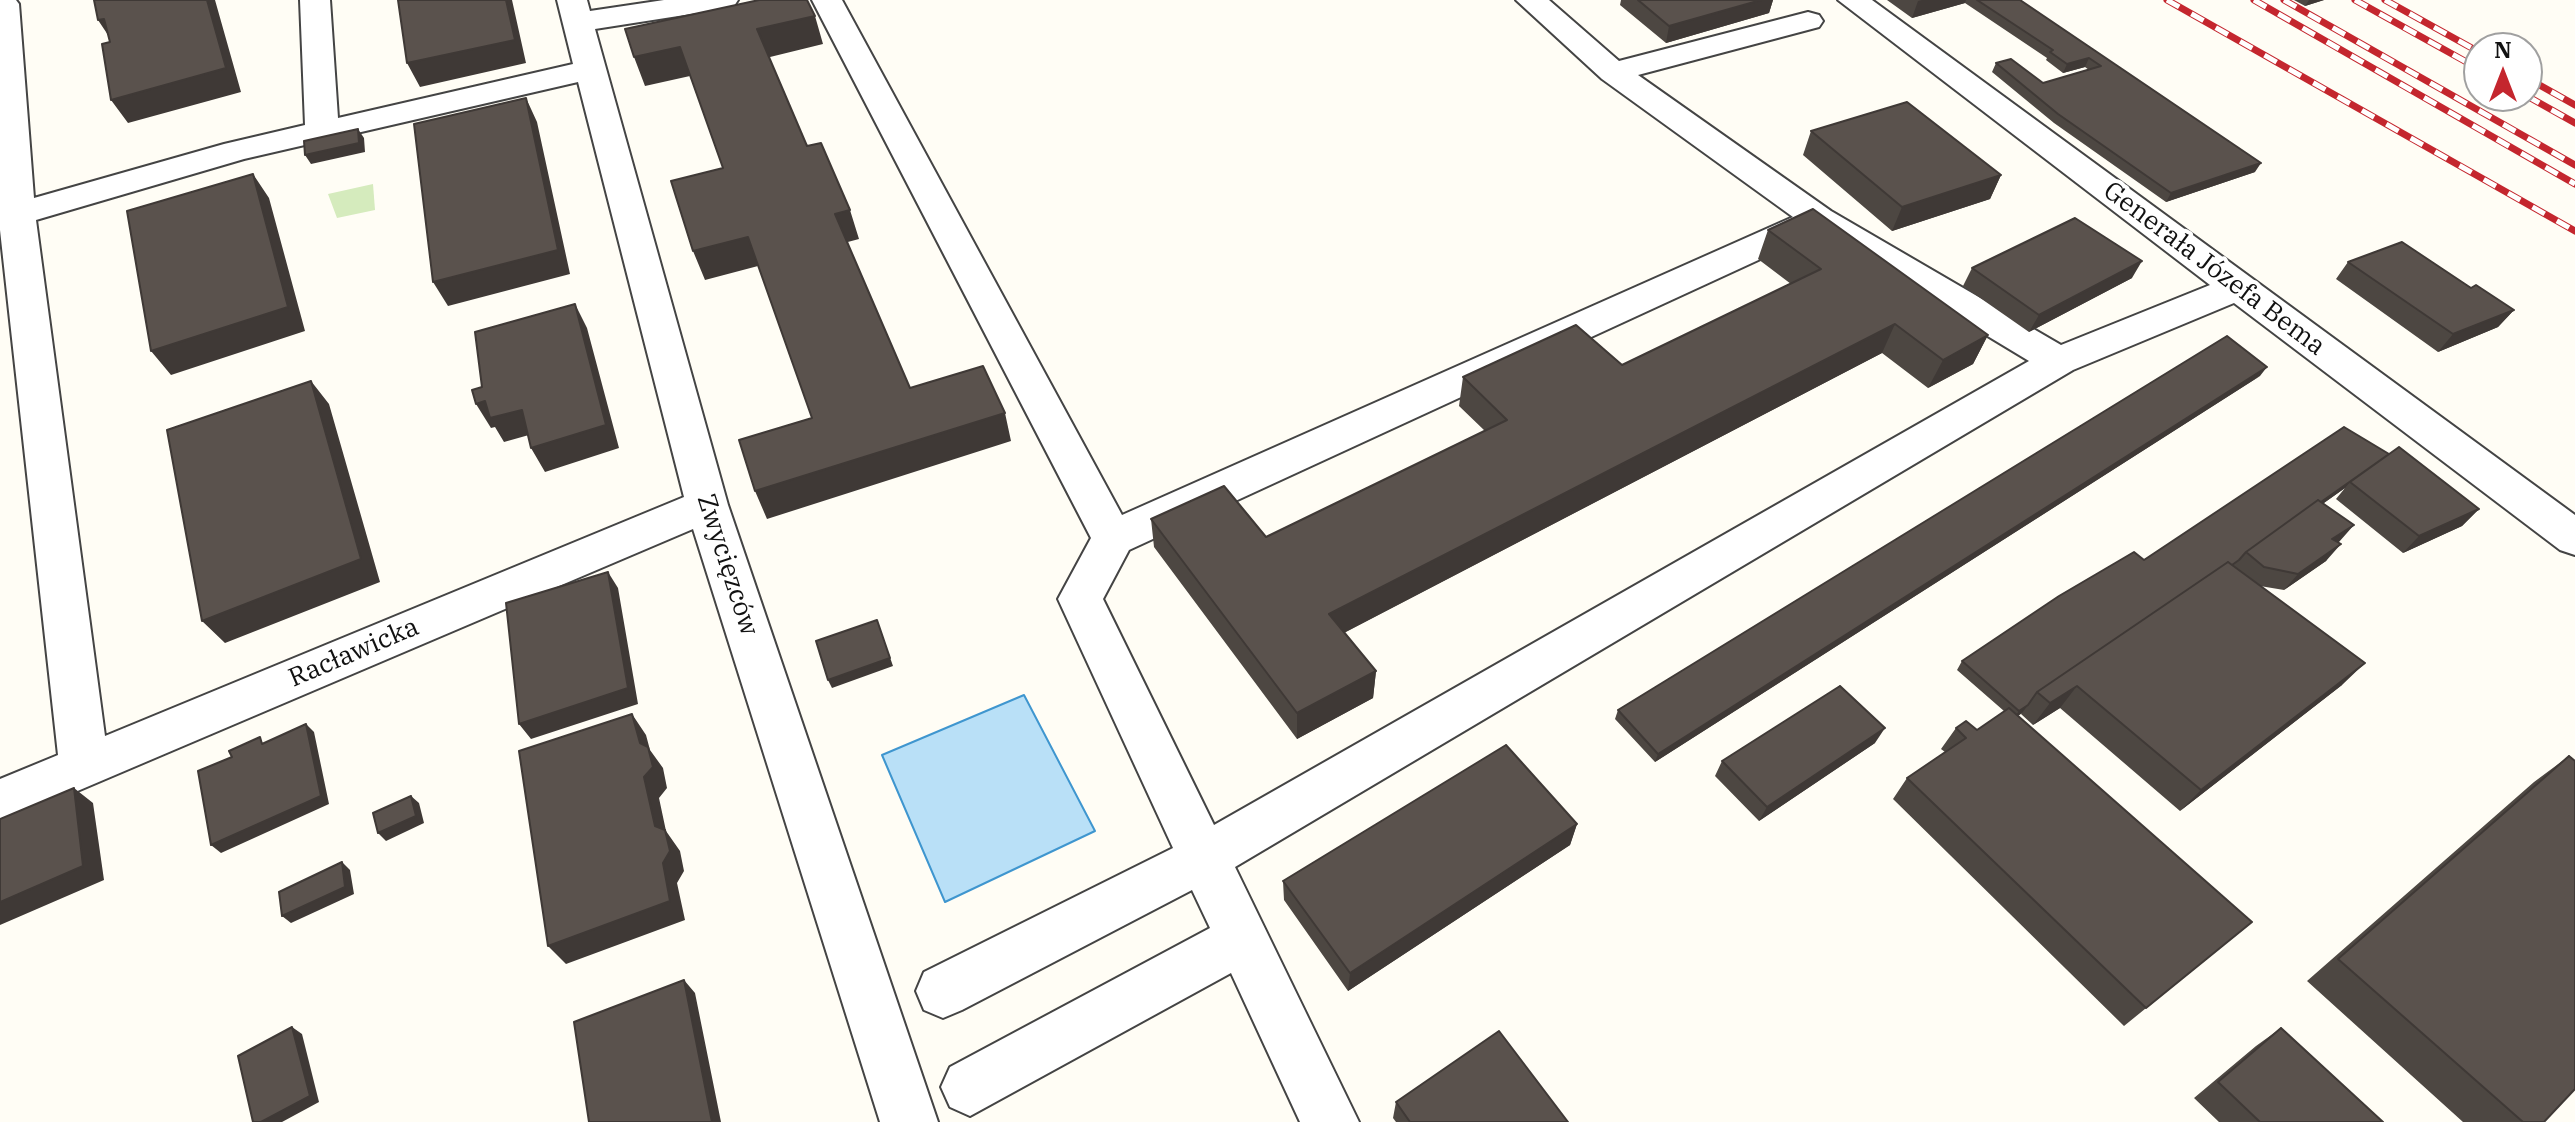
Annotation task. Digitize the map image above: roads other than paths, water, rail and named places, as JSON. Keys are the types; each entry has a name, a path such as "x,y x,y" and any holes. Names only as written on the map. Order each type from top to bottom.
{"street":[{"path":"315,0 322,132"},
{"path":"575,11 723,0"},
{"path":"827,0 1113,538"},
{"path":"1531,0 1613,72 1819,219 2059,361"},
{"name":"Generała Józefa Bema","path":"1853,0 2575,538"},
{"path":"0,2 4,4 12,276 84,766"},
{"name":"Zwycięzców","path":"575,11 707,505 899,1118"},
{"path":"1613,72 1808,21"},
{"path":"9,217 236,151 590,70"},
{"path":"1330,1122 1080,599 1113,538 1819,219"},
{"path":"943,991 1205,857 2059,361 2238,287"},
{"name":"Racławicka","path":"0,802 707,505"},
{"path":"970,1087 1243,938"}],"water":[{"path":"1024,695 1095,831 945,902 882,755"}],"railway":[{"path":"2167,0 2575,231"},
{"path":"2254,0 2575,184"},
{"path":"2284,0 2575,165"},
{"path":"2355,0 2463,60"},
{"path":"2385,0 2463,43"},
{"path":"2543,87 2575,105"},
{"path":"2543,105 2575,123"}]}
